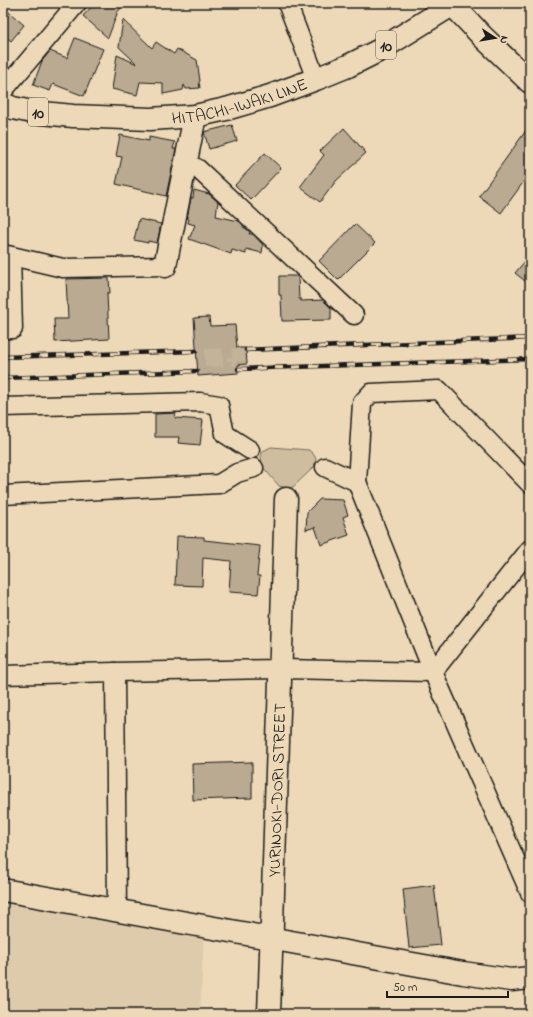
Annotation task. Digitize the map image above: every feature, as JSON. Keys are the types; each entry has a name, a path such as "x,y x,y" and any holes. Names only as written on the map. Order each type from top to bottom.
{"street":[{"path":"3,91 77,3"},
{"path":"287,3 316,79"},
{"path":"453,4 482,36 530,82"},
{"name":"HITACHI-IWAKI LINE","path":"3,104 32,112 73,116 150,119 195,116 226,109 270,96 348,66 378,51 453,4"},
{"path":"3,329 13,328 7,255 63,268 165,266 195,116"},
{"path":"185,166 197,168 354,315"},
{"path":"530,484 439,390 371,393 362,403 357,482 433,672 530,893"},
{"path":"3,407 200,402 219,405 225,434 250,450"},
{"path":"325,466 357,482"},
{"path":"3,495 219,484 237,473 254,468"},
{"name":"YURINOKI-DORI STREET","path":"269,1014 286,499"},
{"path":"433,672 530,549"},
{"path":"3,675 281,670 433,672"},
{"path":"115,672 117,911"},
{"path":"3,890 463,973 511,980 530,978"}],"shaded area":[{"path":"271,447 309,450 316,459 314,467 293,487 287,488 279,486 262,466 261,456 263,451"},
{"path":"3,894 204,931 200,1014 3,1014"}],"building":[{"path":"95,3 125,3 116,14 108,38 83,16"},
{"path":"3,7 24,25 11,41 3,34"},
{"path":"123,20 152,48 156,42 174,54 177,49 197,60 200,88 186,89 184,85 183,90 163,94 163,83 140,82 137,95 112,89 117,55 137,64 119,47"},
{"path":"75,38 103,49 84,96 53,84 50,91 33,85 42,61 50,51 67,58"},
{"path":"232,125 237,141 209,149 204,132"},
{"path":"530,125 530,173 501,213 479,196"},
{"path":"344,128 366,153 336,181 320,202 300,187 324,155 320,151"},
{"path":"120,135 149,141 149,137 175,142 173,149 176,149 166,196 116,184 122,157 116,156"},
{"path":"265,153 281,168 251,200 235,185"},
{"path":"194,190 209,194 218,202 216,216 239,221 243,227 250,232 249,234 253,234 263,245 262,253 246,249 246,254 232,250 231,254 189,239 195,225 188,223 189,219 187,218"},
{"path":"139,219 161,224 157,243 134,240"},
{"path":"355,224 375,243 338,280 319,261"},
{"path":"530,255 530,285 515,273"},
{"path":"279,276 297,276 299,299 301,299 301,301 323,300 331,308 331,320 282,321 281,295 279,295"},
{"path":"109,278 110,293 107,293 109,339 55,342 54,319 68,319 66,279"},
{"path":"209,317 210,326 235,325 237,348 246,348 247,364 238,365 238,373 198,376 194,318"},
{"path":"176,413 175,418 203,420 200,445 178,443 179,437 155,437 155,414"},
{"path":"320,499 343,500 348,515 343,517 349,535 321,545 315,527 306,530 307,512"},
{"path":"177,536 204,537 204,540 260,546 257,576 260,576 258,594 229,592 231,561 203,558 202,586 175,585"},
{"path":"252,762 252,798 193,800 192,764"},
{"path":"434,885 441,945 409,948 403,889"}],"tunnel":[{"path":"205,358 236,357 236,361"}],"railway":[{"path":"246,350 530,338"},
{"path":"3,357 196,351"},
{"path":"238,369 530,359"},
{"path":"3,378 197,371"}]}
